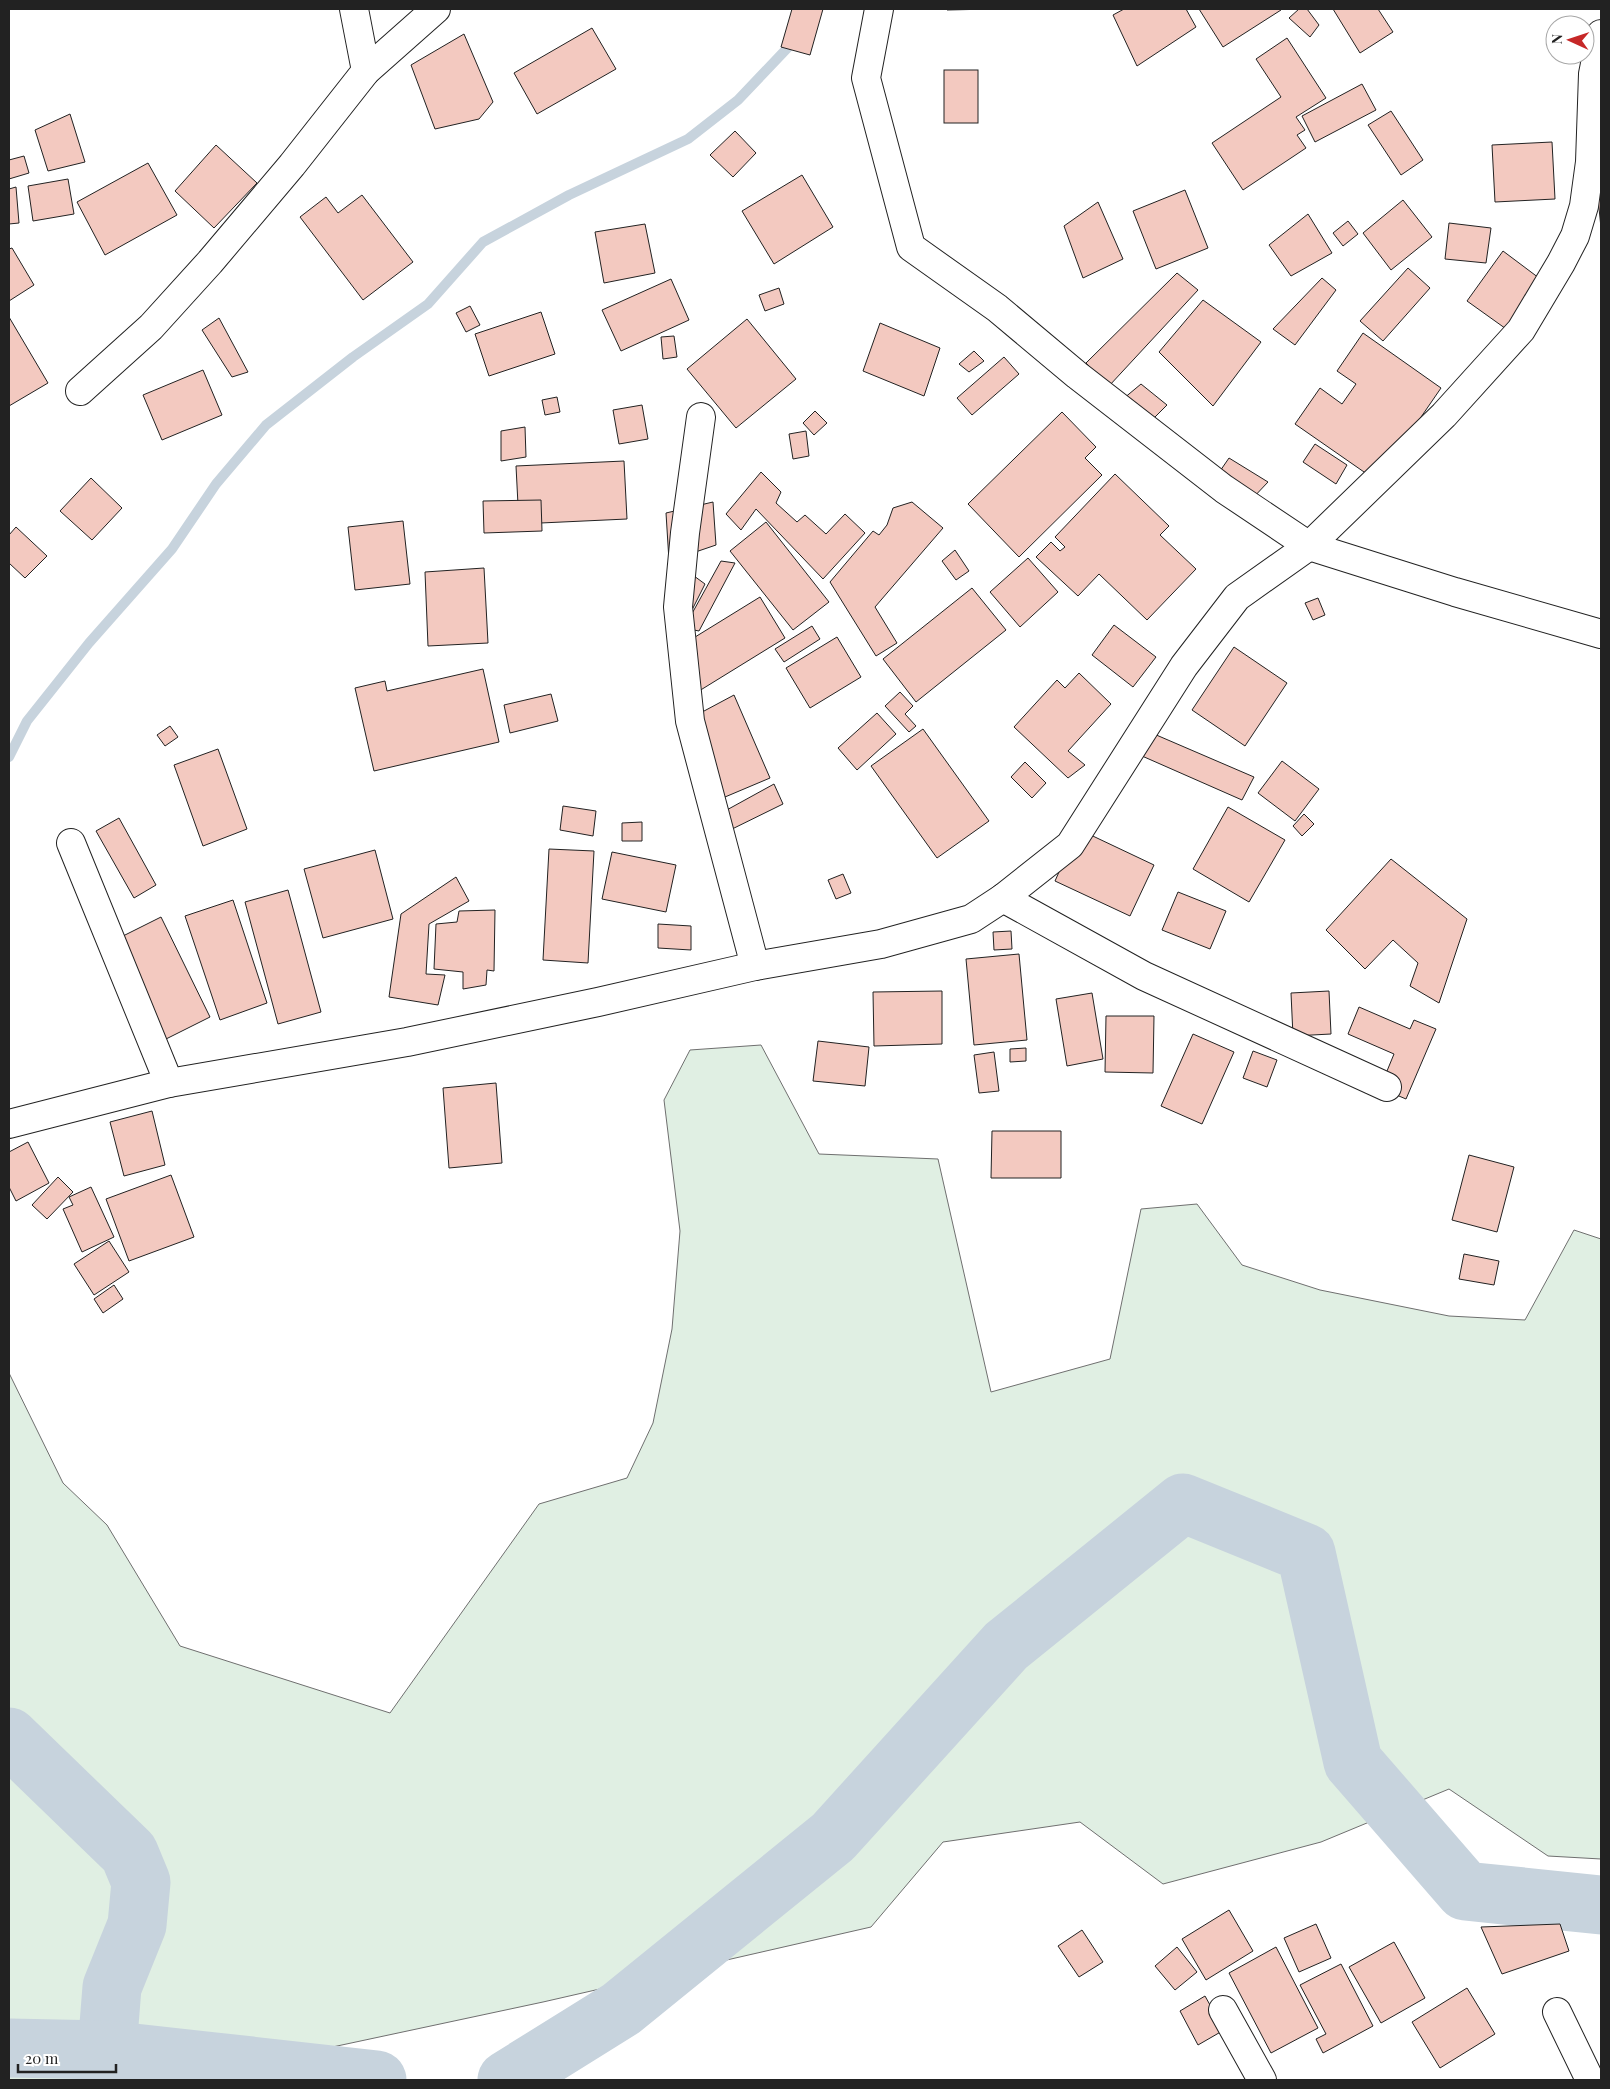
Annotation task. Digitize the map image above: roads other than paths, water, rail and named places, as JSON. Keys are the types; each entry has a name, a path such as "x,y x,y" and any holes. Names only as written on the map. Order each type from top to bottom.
{"street":[{"path":"354,9 366,71"},
{"path":"80,391 151,326 210,262 292,165 366,71 436,9"},
{"path":"879,9 866,78 911,247 997,308 1077,374 1224,489 1309,546 1464,595 1601,634"},
{"path":"9,1124 169,1083 417,1040 755,966 881,944 971,919 1003,898 1070,844 1184,666 1237,596 1309,546 1444,415 1522,330 1562,263 1575,236 1596,162 1594,74 1601,34"},
{"path":"702,418 685,533 678,607 690,721 755,966"},
{"path":"71,843 169,1083"},
{"path":"1003,898 1144,976 1387,1087"},
{"path":"1223,2010 1262,2080"},
{"path":"1557,2012 1590,2080"}],"waterway":[{"path":"9,757 27,721 89,643 172,549 216,484 266,425 353,357 428,304 483,242 569,195 688,139 738,100 795,40"},
{"path":"507,2080 621,2009 833,1837 1006,1646 1183,1503 1306,1553 1353,1762 1465,1891 1601,1905"},
{"path":"9,1737 129,1853 141,1882 137,1925 112,1987 107,2050"},
{"path":"9,2048 107,2050 377,2080"}]}
